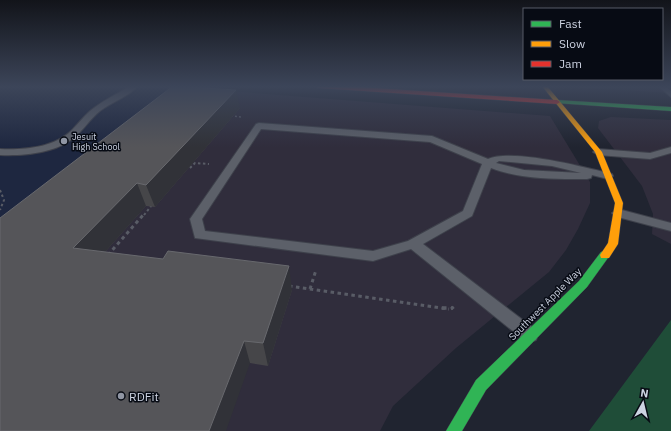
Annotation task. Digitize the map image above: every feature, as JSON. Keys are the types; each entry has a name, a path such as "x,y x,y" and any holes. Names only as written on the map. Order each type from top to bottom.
{"street":[{"name":"Southwest Apple Way","path":"454,431 481,385 583,284 613,244 619,203 598,152 561,106"},
{"path":"624,106 671,109"}],"lane":[{"path":"0,152 24,152 56,143 67,138 86,118 104,106"},
{"path":"488,163 468,213 413,244 373,256 200,235 196,219 259,126 432,139 488,163 506,171 550,176 608,176"},
{"path":"598,152 650,156 671,150"},
{"path":"618,213 671,228"},
{"path":"413,244 530,335"}],"path":[{"path":"235,110 230,116 244,117"},
{"path":"182,170 188,163"},
{"path":"0,190 3,193 4,201 0,210"},
{"path":"103,260 153,203"},
{"path":"141,208 148,209"},
{"path":"112,241 119,242"},
{"path":"286,286 451,309 455,306"}],"shaded area":[{"name":"Jesuit High School","path":"0,106 169,106 0,245"},
{"path":"181,106 423,106 550,116 590,182 590,203 566,250 549,272 456,348 393,406 380,431 0,431"},
{"path":"611,117 671,120 671,244 652,234 653,214 642,186 598,128 599,121"}],"green space":[{"path":"671,320 671,431 589,431"}],"building":[{"path":"147,106 221,106 146,185 137,183 73,248 163,259 168,251 289,266 263,343 244,341 209,431 0,431 0,218"}],"traffic: fast":[{"path":"624,106 671,109"},
{"path":"454,431 481,385 583,284 605,255"}],"traffic: slow":[{"path":"560,106 598,152 619,203 613,244 605,255"}],"place":[{"name":"Jesuit High School","path":"64,141"},
{"name":"RDFit","path":"121,396"}]}
